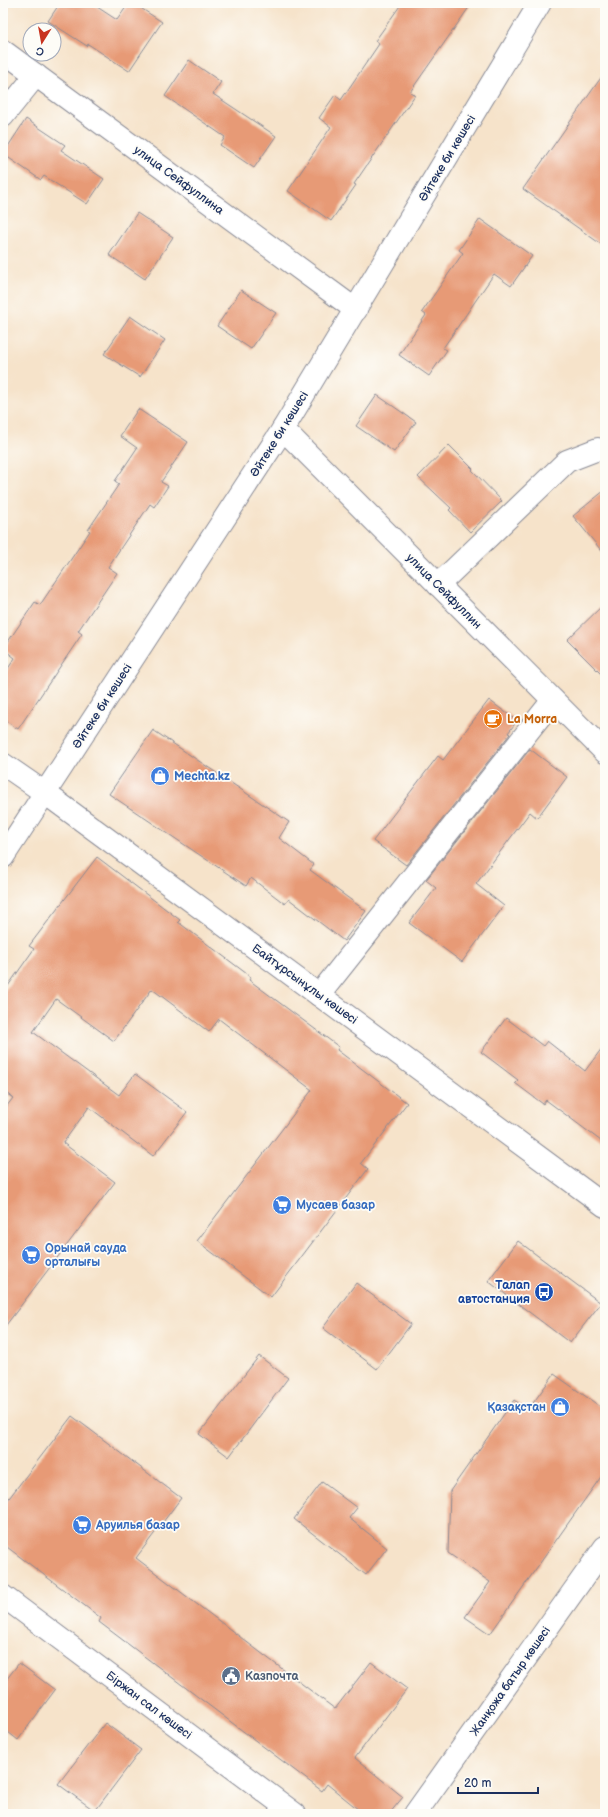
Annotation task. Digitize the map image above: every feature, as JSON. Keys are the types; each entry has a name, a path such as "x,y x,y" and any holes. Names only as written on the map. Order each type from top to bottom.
{"street":[{"name":"Әйтеке би көшесі","path":"3,857 283,429 540,3"},
{"name":"улица Сейфуллина","path":"3,51 356,310"},
{"path":"3,116 36,75"},
{"name":"улица Сейфуллин","path":"283,429 605,752"},
{"path":"438,585 567,461 598,449 605,451"},
{"path":"318,995 554,700"},
{"name":"Байтұрсынұлы көшесі","path":"3,764 45,792 605,1206"},
{"name":"Жанқожа батыр көшесі","path":"415,1814 605,1547"},
{"name":"Біржан сал көшесі","path":"3,1596 295,1814"}],"building":[{"path":"60,3 91,3 117,20 129,3 133,3 162,22 129,71 88,44 87,46 62,30 62,22 48,21"},
{"path":"402,3 472,3 410,92 415,95 354,184 356,185 331,221 288,191 331,127 319,118 335,95 341,100 379,44 375,41"},
{"path":"189,60 221,82 213,94 276,136 254,168 220,145 225,137 165,96"},
{"path":"605,72 605,247 523,189"},
{"path":"26,119 65,145 61,150 104,179 87,204 44,176 41,180 3,154"},
{"path":"137,213 173,237 145,279 109,255"},
{"path":"480,219 532,256 511,286 494,274 443,348 447,350 429,376 399,355 426,315 422,312 463,253 459,250"},
{"path":"241,290 276,313 251,349 217,326"},
{"path":"130,316 165,340 140,377 104,354"},
{"path":"377,395 416,422 394,452 356,426"},
{"path":"138,409 188,442 161,482 168,486 154,507 150,504 108,567 117,573 78,631 82,634 18,729 3,719 3,676 15,658 3,649 35,602 40,605 90,531 88,530 119,484 115,481 137,448 120,436"},
{"path":"449,445 502,501 470,532 449,510 451,508 418,477"},
{"path":"605,490 605,555 573,516"},
{"path":"605,603 605,678 567,640"},
{"path":"489,700 517,721 508,733 510,734 406,865 373,841 438,756 443,760"},
{"path":"153,730 289,822 279,838 314,865 310,870 366,911 344,941 289,899 285,904 251,878 246,886 109,794"},
{"path":"530,749 567,777 537,818 530,812 476,884 504,906 462,962 409,923 436,888 426,880"},
{"path":"97,857 180,920 178,922 251,977 249,980 339,1047 337,1050 407,1103 361,1163 368,1169 271,1297 197,1241 312,1090 219,1019 209,1032 152,989 114,1041 56,999 33,1032 119,1095 135,1074 187,1112 153,1156 89,1107 63,1143 115,1182 3,1329 3,1111 13,1098 3,1091 3,993 34,949 29,946"},
{"path":"506,1018 543,1046 547,1041 585,1071 605,1044 605,1144 546,1100 543,1104 515,1083 518,1080 481,1052"},
{"name":"Талап автостанция","path":"518,1241 601,1303 570,1343 488,1281"},
{"path":"356,1283 411,1324 377,1369 323,1328"},
{"path":"259,1356 288,1378 229,1457 199,1434"},
{"path":"554,1374 605,1410 605,1471 490,1634 465,1617 490,1582 448,1553 450,1491 514,1400 528,1410"},
{"path":"72,1416 181,1498 136,1558 335,1709 371,1662 407,1689 355,1758 403,1797 389,1814 364,1814 327,1784 322,1791 99,1622 101,1618 3,1544 3,1506"},
{"path":"322,1482 357,1508 349,1518 387,1548 366,1575 294,1519"},
{"path":"19,1663 55,1690 18,1740 3,1728 3,1684"},
{"path":"105,1723 141,1750 95,1811 58,1784"}],"place":[{"name":"La Morra","path":"493,719"},
{"name":"Mechta.kz","path":"160,776"},
{"name":"Мусаев базар","path":"282,1205"},
{"name":"Орынай сауда орталығы","path":"31,1255"},
{"name":"Талап автостанция","path":"544,1292"},
{"name":"Қазақстан","path":"560,1407"},
{"name":"Аруилья базар","path":"82,1525"},
{"name":"Казпочта","path":"231,1676"}]}
